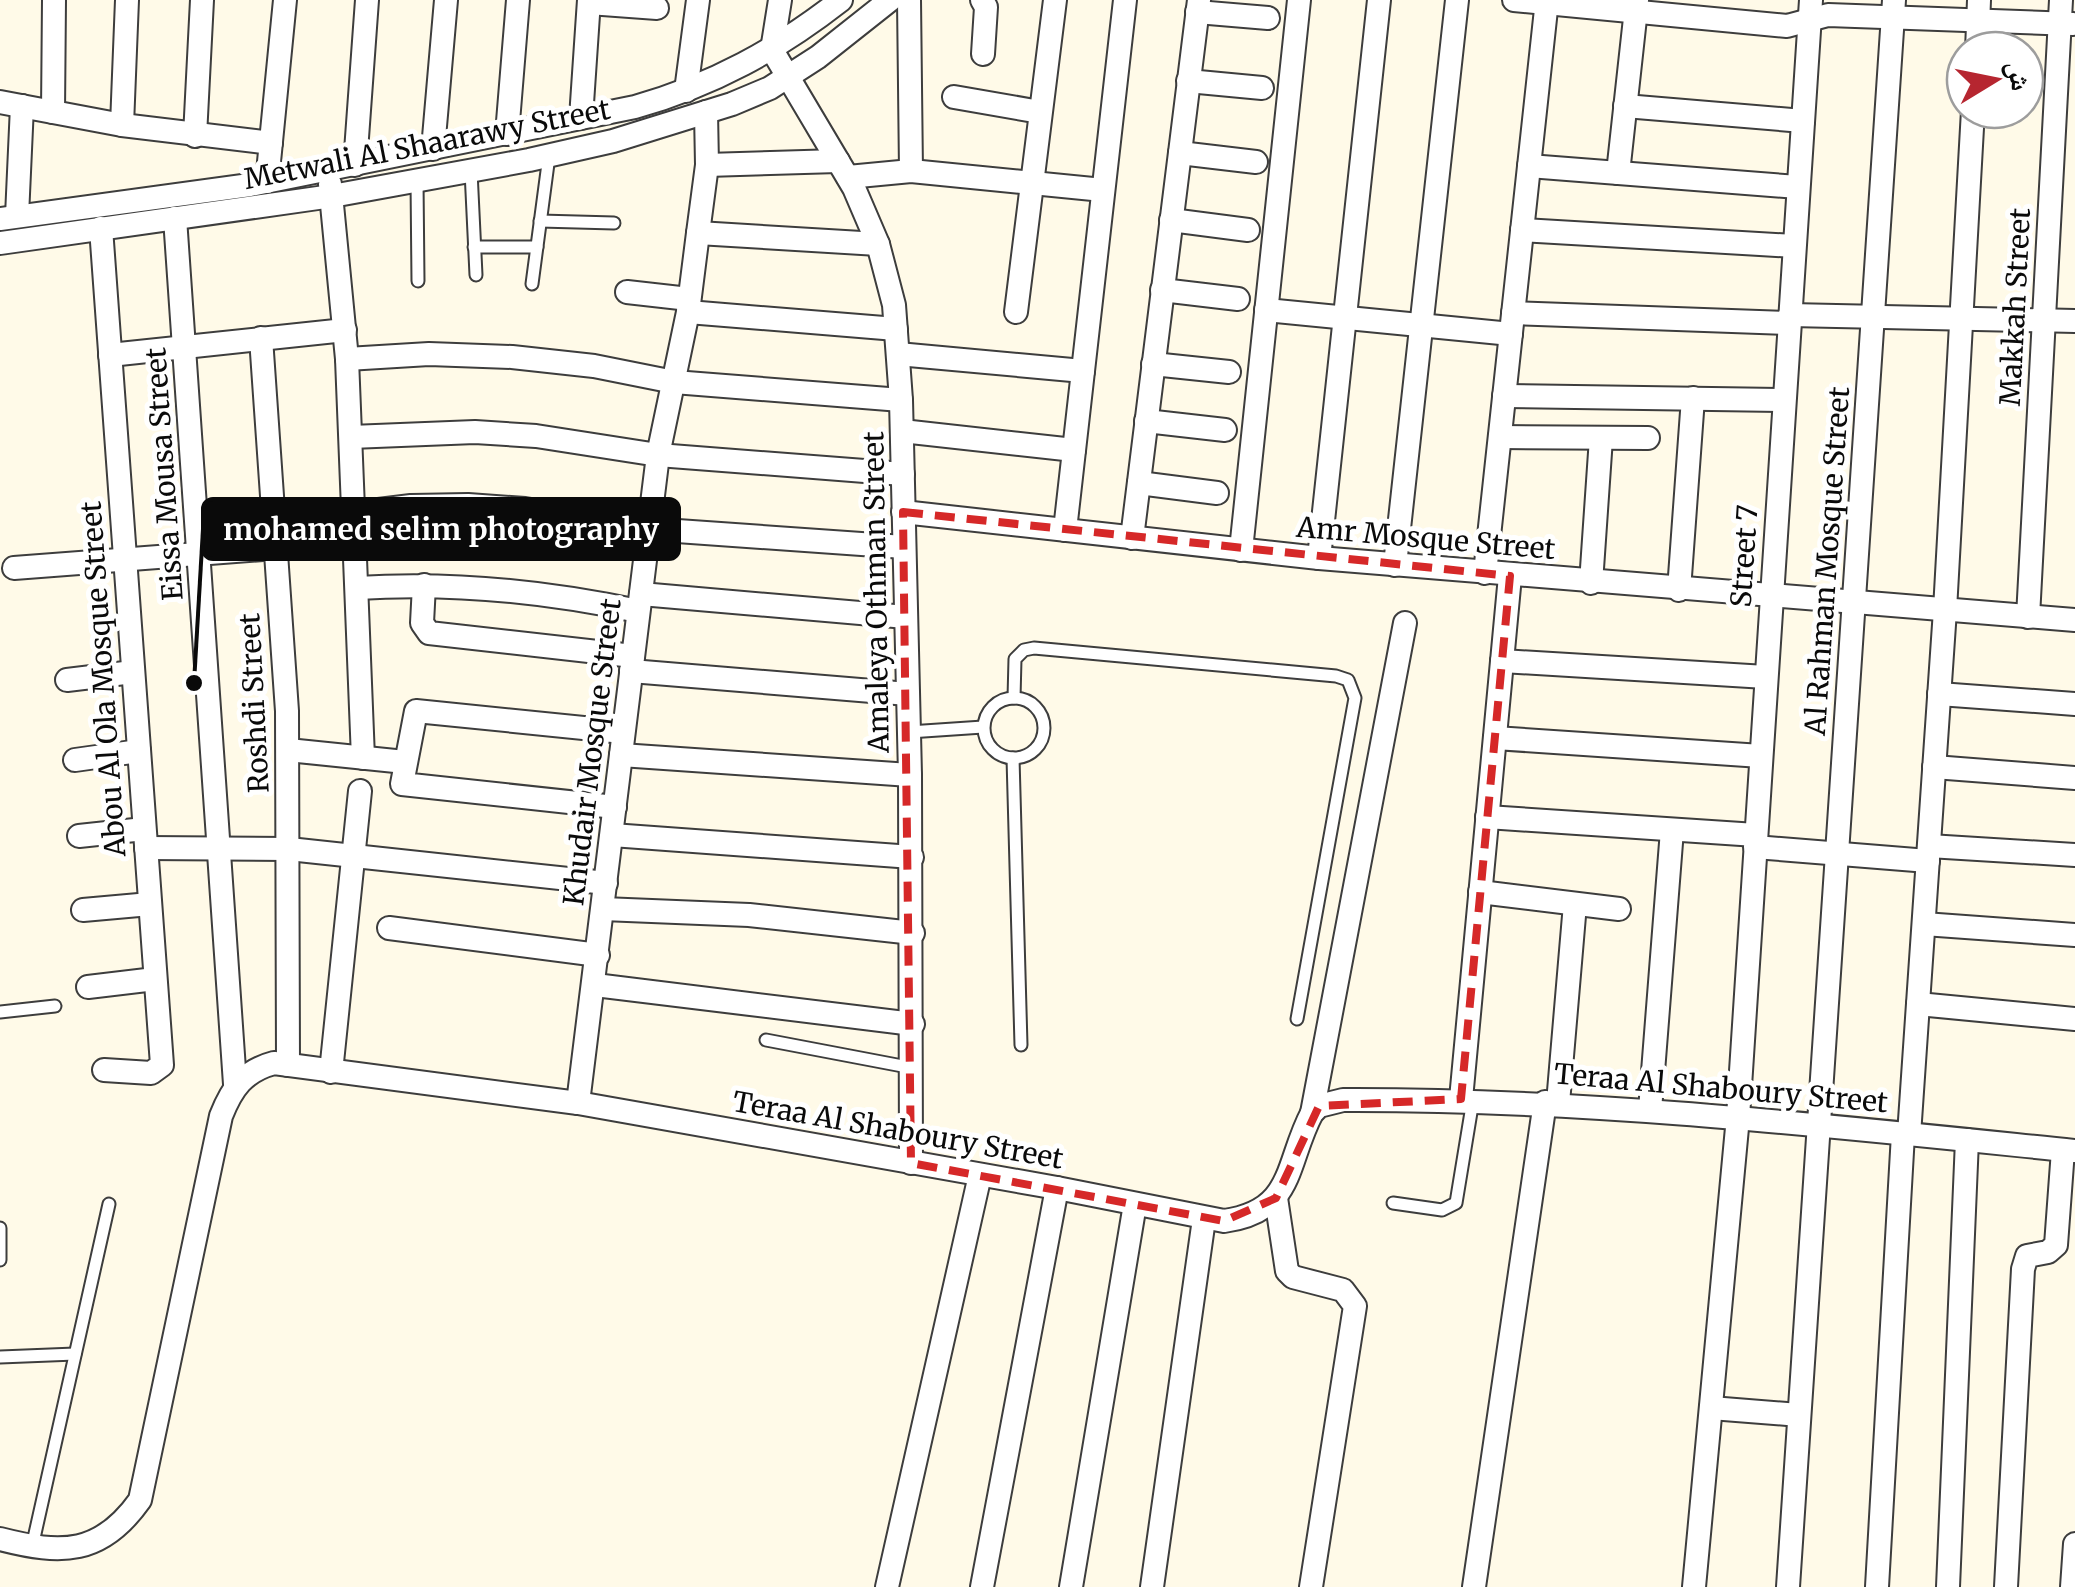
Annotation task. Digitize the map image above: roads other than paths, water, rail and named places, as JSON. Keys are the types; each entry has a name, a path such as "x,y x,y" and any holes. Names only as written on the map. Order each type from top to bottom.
{"street":[{"path":"53,112 54,0"},
{"path":"122,125 127,0"},
{"path":"195,136 202,0"},
{"path":"267,182 285,0"},
{"path":"355,165 367,0"},
{"path":"434,149 446,0"},
{"path":"506,134 518,0"},
{"path":"686,91 698,0"},
{"path":"772,50 780,0"},
{"name":"Metwali Al Shaarawy Street","path":"9,217 267,182 635,107 686,91 772,50 841,0"},
{"name":"Metwali Al Shaarawy Street","path":"0,243 332,196 612,141 751,97 788,78 890,0"},
{"path":"909,0 911,171"},
{"path":"982,0 986,6 983,54"},
{"path":"1016,312 1055,0"},
{"path":"1065,530 1125,0"},
{"path":"1240,550 1299,0"},
{"path":"1319,558 1379,0"},
{"path":"1395,565 1457,0"},
{"path":"1514,0 1724,10 1787,26 1810,10 1828,16 1893,9 2066,16"},
{"path":"581,118 589,1 657,8"},
{"path":"1485,573 1546,2"},
{"path":"1132,538 1198,6 1268,18"},
{"path":"1618,173 1636,6"},
{"name":"Al Rahman Mosque Street","path":"1788,1587 1893,9"},
{"name":"Street 7","path":"1694,1587 1738,1117 1810,10"},
{"name":"Makkah Street","path":"2028,616 2066,16"},
{"name":"Amaleya Othman Street","path":"772,50 843,169 878,244 894,305 901,400 910,732 914,1068 911,1162"},
{"path":"1188,82 1262,88"},
{"path":"954,97 1040,112"},
{"path":"9,217 11,104 195,136 271,143"},
{"path":"1625,106 1802,122"},
{"name":"Khudair Mosque Street","path":"578,1103 658,455 688,306 707,165 706,112"},
{"path":"1877,1587 1946,610 1972,130"},
{"path":"1180,153 1256,162"},
{"path":"707,165 911,171 1104,190"},
{"path":"1529,166 1798,187"},
{"path":"329,171 347,358 364,758"},
{"name":"Eissa Mousa Street","path":"175,218 235,1084"},
{"path":"1171,220 1248,230"},
{"name":"Abou Al Ola Mosque Street","path":"101,228 162,1065 151,1073 104,1070"},
{"path":"1522,230 1794,246"},
{"path":"698,233 878,244"},
{"path":"1162,290 1238,299"},
{"path":"628,292 688,306 896,329"},
{"path":"1266,310 1422,326 1873,317 2075,321"},
{"path":"110,354 345,330"},
{"name":"Roshdi Street","path":"261,338 288,750 288,1065"},
{"path":"347,358 429,354 512,357 594,366 674,382 901,400"},
{"path":"898,354 1083,371"},
{"path":"1153,364 1229,372"},
{"path":"1504,396 1784,400"},
{"path":"1678,590 1693,398"},
{"path":"1146,421 1225,430"},
{"path":"902,431 1074,450"},
{"path":"351,437 474,432 598,444 658,455 903,474"},
{"path":"1500,437 1648,438"},
{"path":"1592,583 1601,438"},
{"path":"1138,483 1217,493"},
{"path":"354,513 468,505 525,509 650,529 904,546"},
{"name":"Amr Mosque Street","path":"903,512 1510,576 2075,620"},
{"path":"14,568 355,542"},
{"path":"1467,1100 1480,892 1510,576"},
{"path":"357,588 424,585 906,617"},
{"path":"424,585 422,623 429,633 632,663 908,694"},
{"path":"1311,1587 1355,1306 1343,1290 1287,1272 1276,1198 1288,1180 1312,1113 1406,624"},
{"path":"1502,661 1766,677"},
{"path":"68,680 133,672"},
{"path":"1940,694 2075,704"},
{"path":"403,773 412,716 421,710 622,744 910,775"},
{"path":"1495,738 1761,756"},
{"path":"288,750 364,758 403,773 614,807"},
{"path":"75,760 139,751"},
{"path":"1934,767 2075,778"},
{"path":"332,1072 360,792"},
{"path":"1487,817 1672,830 1838,854 2075,856"},
{"path":"1650,1110 1672,830"},
{"path":"79,836 289,848 606,883"},
{"path":"612,836 912,857"},
{"path":"1480,892 1619,909"},
{"path":"83,910 150,904"},
{"path":"1474,1587 1552,1103 1576,904"},
{"path":"603,909 749,914 913,934"},
{"path":"1924,924 2075,936"},
{"path":"390,928 598,956"},
{"path":"88,987 155,979"},
{"path":"595,985 913,1024"},
{"path":"1918,1004 2075,1019"},
{"name":"Teraa Al Shaboury Street","path":"235,1084 257,1067 274,1063 578,1103 1224,1221 1260,1211 1276,1198"},
{"path":"0,1539 32,1547 66,1548 96,1542 122,1525 140,1500 221,1116 235,1084"},
{"name":"Teraa Al Shaboury Street","path":"1312,1113 1319,1106 1343,1100 1552,1103 1738,1117 2069,1151"},
{"path":"1948,1587 1967,1140"},
{"path":"2006,1587 2023,1270 2027,1256 2048,1252 2056,1245 2069,1151"},
{"path":"887,1587 980,1175"},
{"path":"982,1587 1057,1188"},
{"path":"1072,1587 1134,1204"},
{"path":"1152,1587 1204,1218"},
{"path":"1711,1408 1799,1414"},
{"path":"2072,1587 2075,1544"}],"lane":[{"path":"532,284 549,156"},
{"path":"471,171 476,275"},
{"path":"417,181 418,281"},
{"path":"540,220 614,223"},
{"path":"474,247 537,248"},
{"path":"1014,698 1016,658 1024,650 1034,648 1348,680 1355,698 1297,1019"},
{"path":"1014,698 1032,704 1044,729 1038,746 1013,758 989,745 983,727 996,703 1014,698"},
{"path":"910,732 983,727"},
{"path":"1013,758 1020,1045"},
{"path":"0,1012 55,1006"},
{"path":"766,1040 914,1068"},
{"path":"1393,1203 1442,1210 1456,1203 1467,1100"},
{"path":"32,1547 109,1204"},
{"path":"0,1228 0,1260"},
{"path":"0,1357 75,1354"}],"place":[{"name":"mohamed selim photography","path":"194,683"}]}
